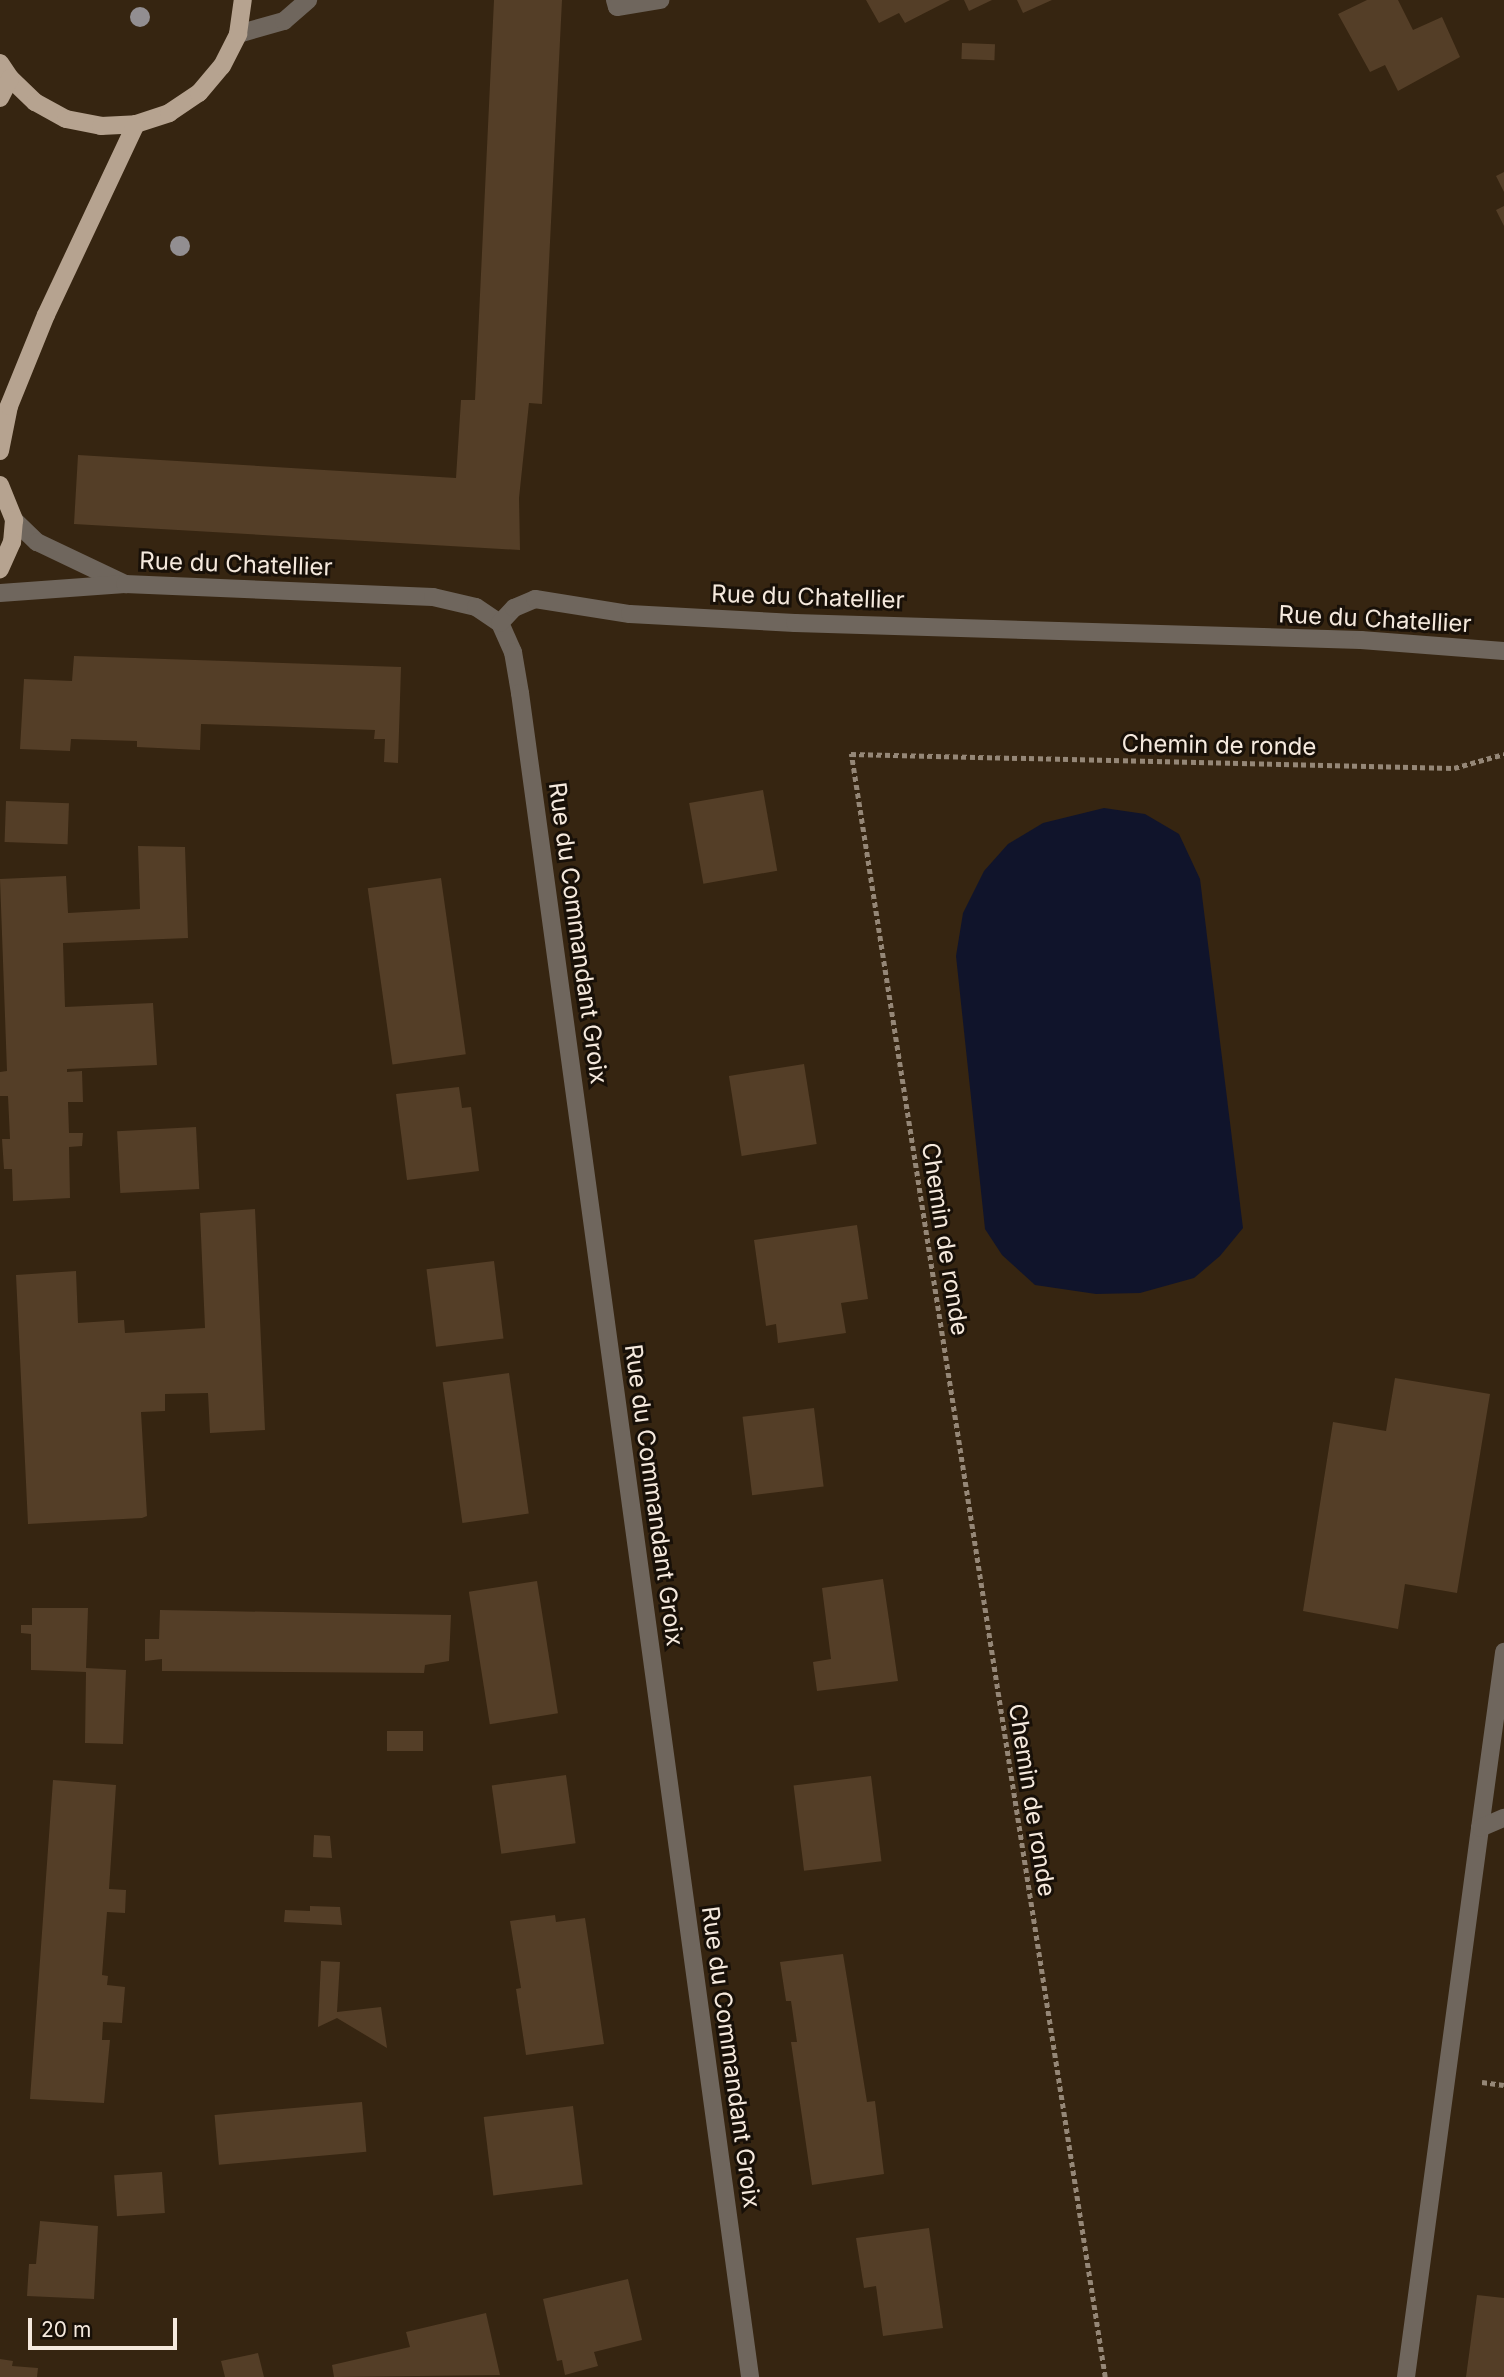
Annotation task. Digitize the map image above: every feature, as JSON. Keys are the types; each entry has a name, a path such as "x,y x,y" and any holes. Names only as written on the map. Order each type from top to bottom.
{"main road":[{"path":"5,70 35,102 66,119 101,126 136,124 169,113 199,93 222,66 238,34 243,0"},
{"path":"0,97 5,70"},
{"path":"0,452 9,406 46,316 136,124"},
{"path":"0,485 14,520 12,542 0,569"}],"street":[{"path":"238,34 284,21 308,0"},
{"path":"615,0 617,7 660,0"},
{"name":"Rue du Chatellier","path":"14,520 37,542 125,584"},
{"name":"Rue du Chatellier","path":"0,593 125,584 433,597 476,607 500,623 514,608 535,598 630,614 795,623 1360,640 1504,651"},
{"name":"Rue du Commandant Groix","path":"500,623 513,652 520,693 750,2377"},
{"path":"1406,2377 1504,1652"},
{"path":"1480,1828 1504,1818"}],"path":[{"name":"Chemin de ronde","path":"1105,2377 851,754 1454,768 1504,754"}],"water":[{"path":"1104,808 1145,814 1179,834 1200,879 1243,1228 1220,1256 1194,1278 1140,1293 1096,1294 1035,1285 1002,1255 985,1229 956,956 963,913 984,871 1008,844 1043,823"}],"building":[{"path":"494,0 562,0 542,404 529,403 519,498 520,550 74,524 78,455 456,478 461,400 475,400"},
{"path":"866,0 950,0 905,23 899,13 879,23"},
{"path":"964,0 992,0 969,11"},
{"path":"1017,0 1052,0 1023,13"},
{"path":"1367,0 1398,0 1413,30 1442,17 1460,57 1398,91 1385,65 1370,72 1338,14"},
{"path":"962,43 995,44 994,60 961,59"},
{"path":"1504,172 1504,192 1496,176"},
{"path":"1504,206 1504,226 1496,210"},
{"path":"74,656 401,667 398,763 384,762 385,739 374,739 375,730 201,724 200,750 137,747 137,741 71,739 70,751 20,749 24,679 72,681"},
{"path":"763,790 777,871 703,884 689,803"},
{"path":"6,801 69,803 68,844 5,842"},
{"path":"138,846 185,847 188,938 63,943 65,1007 153,1003 157,1065 67,1069 67,1072 82,1071 83,1102 68,1102 69,1133 83,1133 82,1146 69,1147 70,1198 13,1201 12,1169 4,1169 2,1139 10,1139 8,1096 0,1096 0,1072 7,1071 0,879 66,876 68,913 140,909"},
{"path":"441,878 466,1054 392,1065 368,888"},
{"path":"804,1064 817,1144 742,1156 729,1076"},
{"path":"459,1087 462,1108 471,1107 479,1171 407,1180 396,1094"},
{"path":"196,1127 199,1189 120,1193 117,1131"},
{"path":"255,1209 265,1430 210,1433 208,1393 165,1394 165,1411 141,1412 147,1516 28,1524 16,1275 76,1271 78,1323 124,1320 125,1333 205,1328 200,1213"},
{"path":"857,1225 868,1299 841,1303 846,1333 778,1343 776,1324 766,1326 754,1240"},
{"path":"494,1261 504,1338 436,1347 427,1269"},
{"path":"509,1373 529,1514 462,1523 443,1382"},
{"path":"1395,1378 1490,1394 1457,1593 1405,1584 1398,1629 1303,1611 1333,1422 1386,1431"},
{"path":"814,1408 824,1486 752,1495 743,1417"},
{"path":"883,1579 898,1681 817,1691 813,1662 831,1659 822,1588"},
{"path":"537,1581 558,1713 490,1724 469,1592"},
{"path":"32,1608 88,1608 86,1668 126,1670 123,1744 85,1743 86,1672 31,1670 31,1634 21,1633 21,1625 32,1625"},
{"path":"160,1610 451,1615 449,1661 425,1665 424,1673 162,1671 162,1659 145,1661 145,1639 159,1639"},
{"path":"387,1731 423,1731 423,1751 387,1751"},
{"path":"566,1775 576,1843 501,1854 492,1785"},
{"path":"871,1776 881,1861 804,1871 794,1786"},
{"path":"53,1780 116,1785 109,1889 126,1890 125,1913 107,1912 102,1975 108,1976 107,1985 125,1987 122,2023 103,2022 102,2040 110,2040 104,2103 30,2099"},
{"path":"314,1835 330,1836 332,1858 313,1857"},
{"path":"310,1906 340,1907 342,1925 284,1922 285,1910 310,1911"},
{"path":"555,1915 556,1922 585,1918 604,2044 526,2055 516,1989 521,1988 510,1921"},
{"path":"843,1954 867,2102 875,2101 884,2174 812,2185 791,2042 797,2042 791,2001 786,2001 780,1962"},
{"path":"321,1961 340,1962 337,2012 381,2007 387,2048 337,2018 318,2027"},
{"path":"362,2102 366,2152 219,2165 215,2115"},
{"path":"573,2106 583,2184 493,2195 484,2117"},
{"path":"162,2172 165,2213 117,2216 114,2175"},
{"path":"40,2221 98,2226 94,2299 27,2296 29,2264 36,2264"},
{"path":"929,2228 943,2328 883,2336 876,2286 864,2288 856,2238"},
{"path":"628,2279 642,2340 594,2352 598,2366 565,2375 562,2360 557,2361 543,2299"},
{"path":"1477,2295 1504,2298 1504,2377 1466,2377"},
{"path":"486,2313 500,2375 334,2377 332,2365 410,2347 406,2332"},
{"path":"258,2353 264,2377 225,2377 221,2361"},
{"path":"0,2359 13,2361 12,2366 38,2368 37,2377 0,2377"}]}
